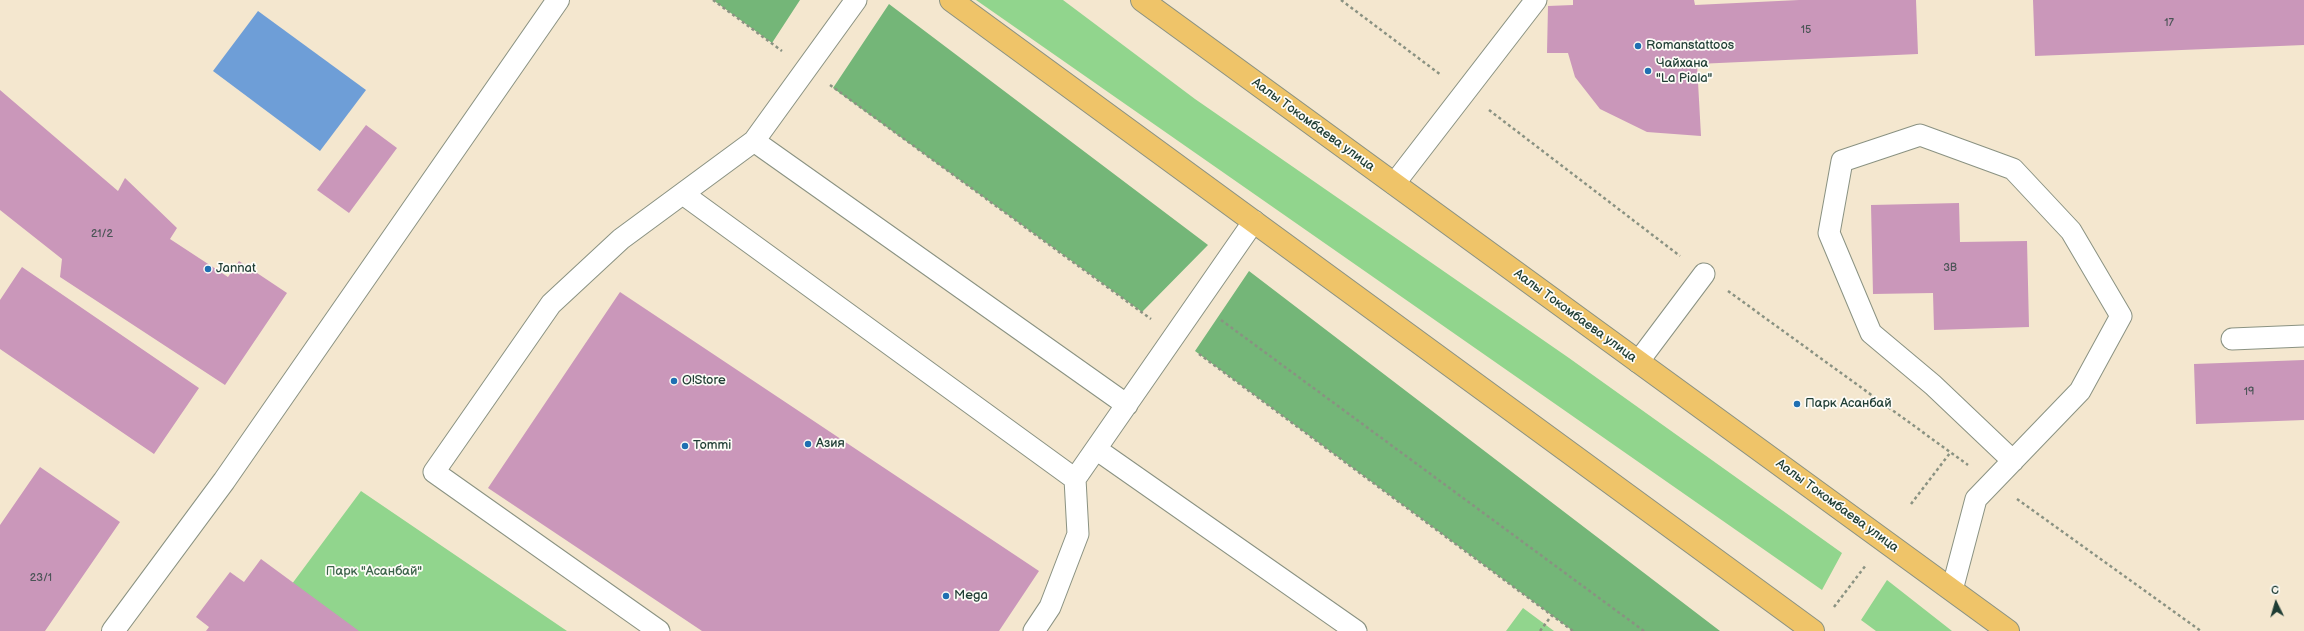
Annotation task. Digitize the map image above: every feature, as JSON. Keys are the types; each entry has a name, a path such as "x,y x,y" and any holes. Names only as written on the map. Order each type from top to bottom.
{"main road":[{"path":"951,0 1813,631"},
{"name":"Аалы Токомбаева улица","path":"1142,0 2008,631"}],"street":[{"path":"113,631 224,481 558,0"}],"lane":[{"path":"659,631 434,472 551,304 621,239 754,141 856,0"},
{"path":"1394,184 1466,93 1536,0"},
{"path":"1952,590 1976,499 2013,461 2080,391 2121,316 2071,231 2013,169 1920,135 1842,161 1829,233 1871,333 1933,385 2013,461"},
{"path":"754,141 1127,406"},
{"path":"683,194 1075,479"},
{"path":"1034,631 1050,607 1078,534 1075,479 1254,221"},
{"path":"1638,362 1704,274"},
{"path":"2232,339 2304,336"},
{"path":"1096,449 1356,631"}],"path":[{"path":"713,0 1174,335 1573,631"},
{"path":"1341,0 1704,274 1950,453 1993,481 2201,631"},
{"path":"1197,303 1644,631"},
{"path":"1911,504 1950,453"},
{"path":"1834,607 1868,561"},
{"path":"1540,631 1552,615"}],"green space":[{"path":"713,0 800,0 772,43"},
{"path":"976,0 1063,0 1195,99 1569,358 1842,553 1822,590"},
{"path":"889,4 1208,245 1142,312 833,88"},
{"path":"1249,271 1720,631 1573,631 1195,351"},
{"name":"Парк \"Асанбай\"","path":"361,491 567,631 257,631"},
{"path":"1887,580 1952,631 1876,631 1861,620"},
{"path":"1523,608 1554,631 1506,631"}],"water":[{"path":"258,11 366,90 320,151 213,71"}],"building":[{"path":"1573,0 1694,0 1695,5 1799,0 1916,0 1918,54 1697,64 1701,136 1647,132 1600,109 1575,77 1568,53 1547,53 1548,6 1573,5"},
{"path":"2033,0 2304,0 2304,45 2035,56"},
{"path":"0,90 118,191 125,178 177,228 170,239 228,277 239,261 287,293 225,385 60,277 62,259 0,210"},
{"path":"366,125 397,148 349,213 317,190"},
{"path":"1959,203 1960,242 2027,241 2029,327 1934,330 1933,293 1873,294 1871,205"},
{"path":"22,267 199,388 154,454 0,349 0,300"},
{"name":"Tommi","path":"620,292 1039,571 999,631 702,631 488,488"},
{"path":"2304,360 2304,420 2196,424 2194,364"},
{"path":"40,467 120,522 45,631 0,631 0,525"},
{"path":"261,559 359,631 206,631 209,627 196,617 230,572 244,582"}],"place":[{"name":"Romanstattoos","path":"1638,46"},
{"name":"Чайхана \"La Piala\"","path":"1648,71"},
{"name":"Jannat","path":"208,269"},
{"name":"O!Store","path":"674,381"},
{"name":"Парк Асанбай","path":"1797,404"},
{"name":"Азия","path":"808,444"},
{"name":"Tommi","path":"685,446"},
{"name":"Mega","path":"946,596"}]}
